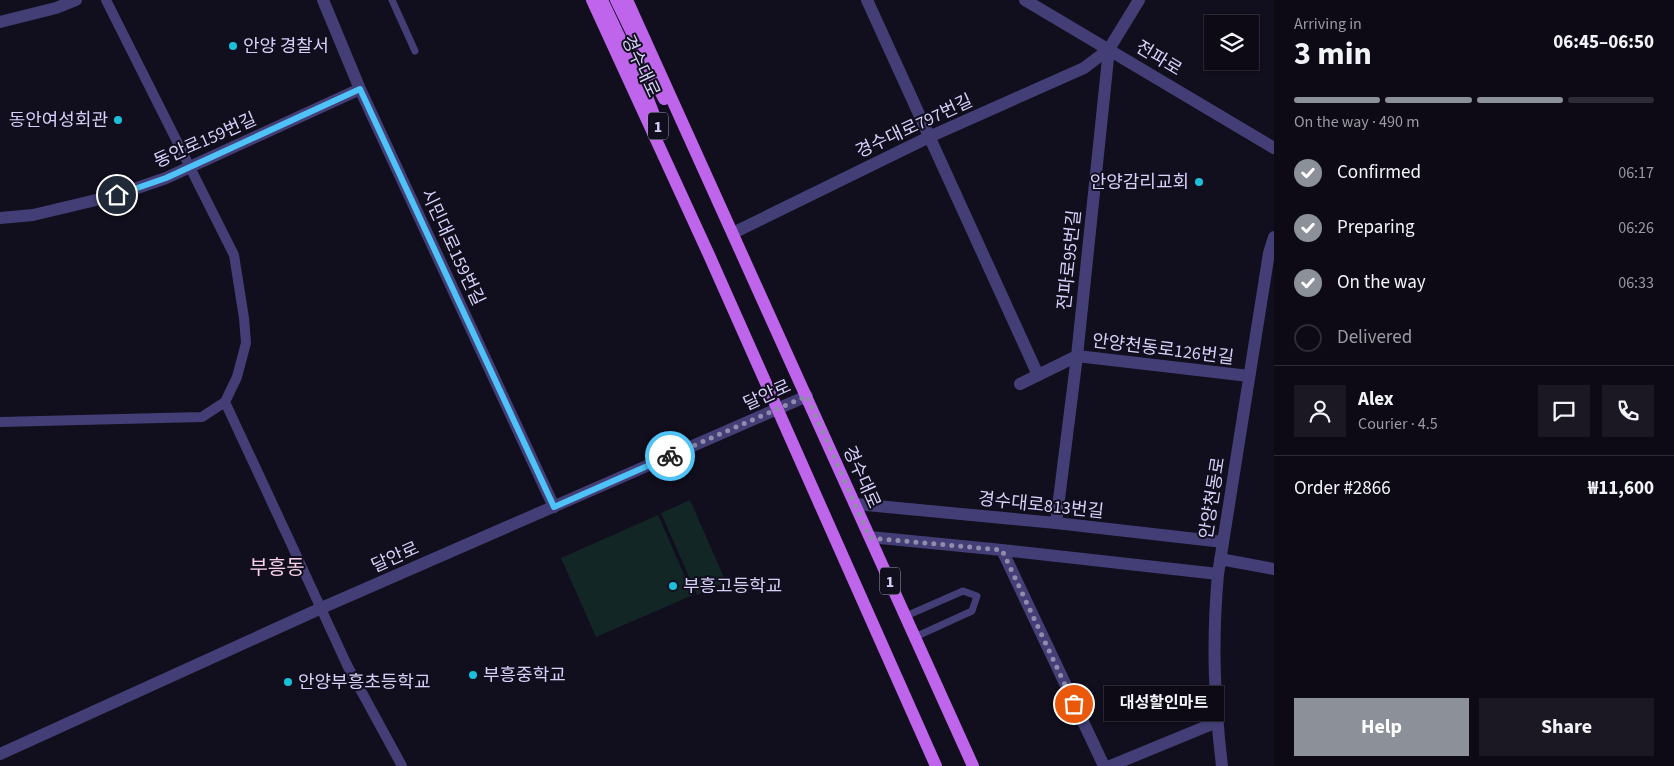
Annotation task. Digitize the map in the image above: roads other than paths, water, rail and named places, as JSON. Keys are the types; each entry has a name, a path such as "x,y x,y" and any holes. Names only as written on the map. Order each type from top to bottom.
{"main road":[{"name":"경수대로","path":"592,0 709,255 936,766"},
{"name":"경수대로","path":"602,0 644,89 709,255"},
{"name":"경수대로","path":"616,0 655,83 720,202"},
{"name":"경수대로","path":"627,0 720,202 973,766"}],"street":[{"path":"0,22 56,8 76,0"},
{"path":"0,422 202,417 225,402 237,377 246,343 234,255 106,0"},
{"name":"시민대로159번길","path":"323,0 360,89 554,507"},
{"path":"867,0 1038,375"},
{"name":"전파로","path":"1025,0 1274,148"},
{"path":"1109,49 1139,0"},
{"name":"경수대로797번길","path":"733,233 929,137 1084,68 1109,49"},
{"name":"전파로95번길","path":"1056,523 1077,356 1109,49"},
{"name":"동안로159번길","path":"0,218 33,215 117,195 166,178 360,89"},
{"name":"안양천동로","path":"1222,766 1214,674 1214,620 1218,574 1248,376 1269,253 1274,238"},
{"name":"안양천동로126번길","path":"1020,384 1077,356 1248,376"},
{"name":"달안로","path":"0,754 293,621 807,396"},
{"path":"225,402 347,665 402,766"},
{"name":"경수대로813번길","path":"856,504 1056,523 1223,542"},
{"path":"870,538 1002,550 1218,574"},
{"path":"1002,550 1104,766"},
{"path":"1220,559 1274,570"},
{"path":"1110,766 1217,722"}],"lane":[{"path":"392,0 416,51"},
{"path":"906,616 963,591 977,596 972,611 915,637"}],"place":[{"name":"안양 경찰서","path":"233,46"},
{"name":"동안여성회관","path":"118,120"},
{"name":"안양감리교회","path":"1199,182"},
{"name":"부흥고등학교","path":"673,586"},
{"name":"부흥중학교","path":"473,675"},
{"name":"안양부흥초등학교","path":"288,682"},
{"name":"대성할인마트","path":"1074,704"}],"district":[{"name":"부흥동","path":"277,567"}]}
